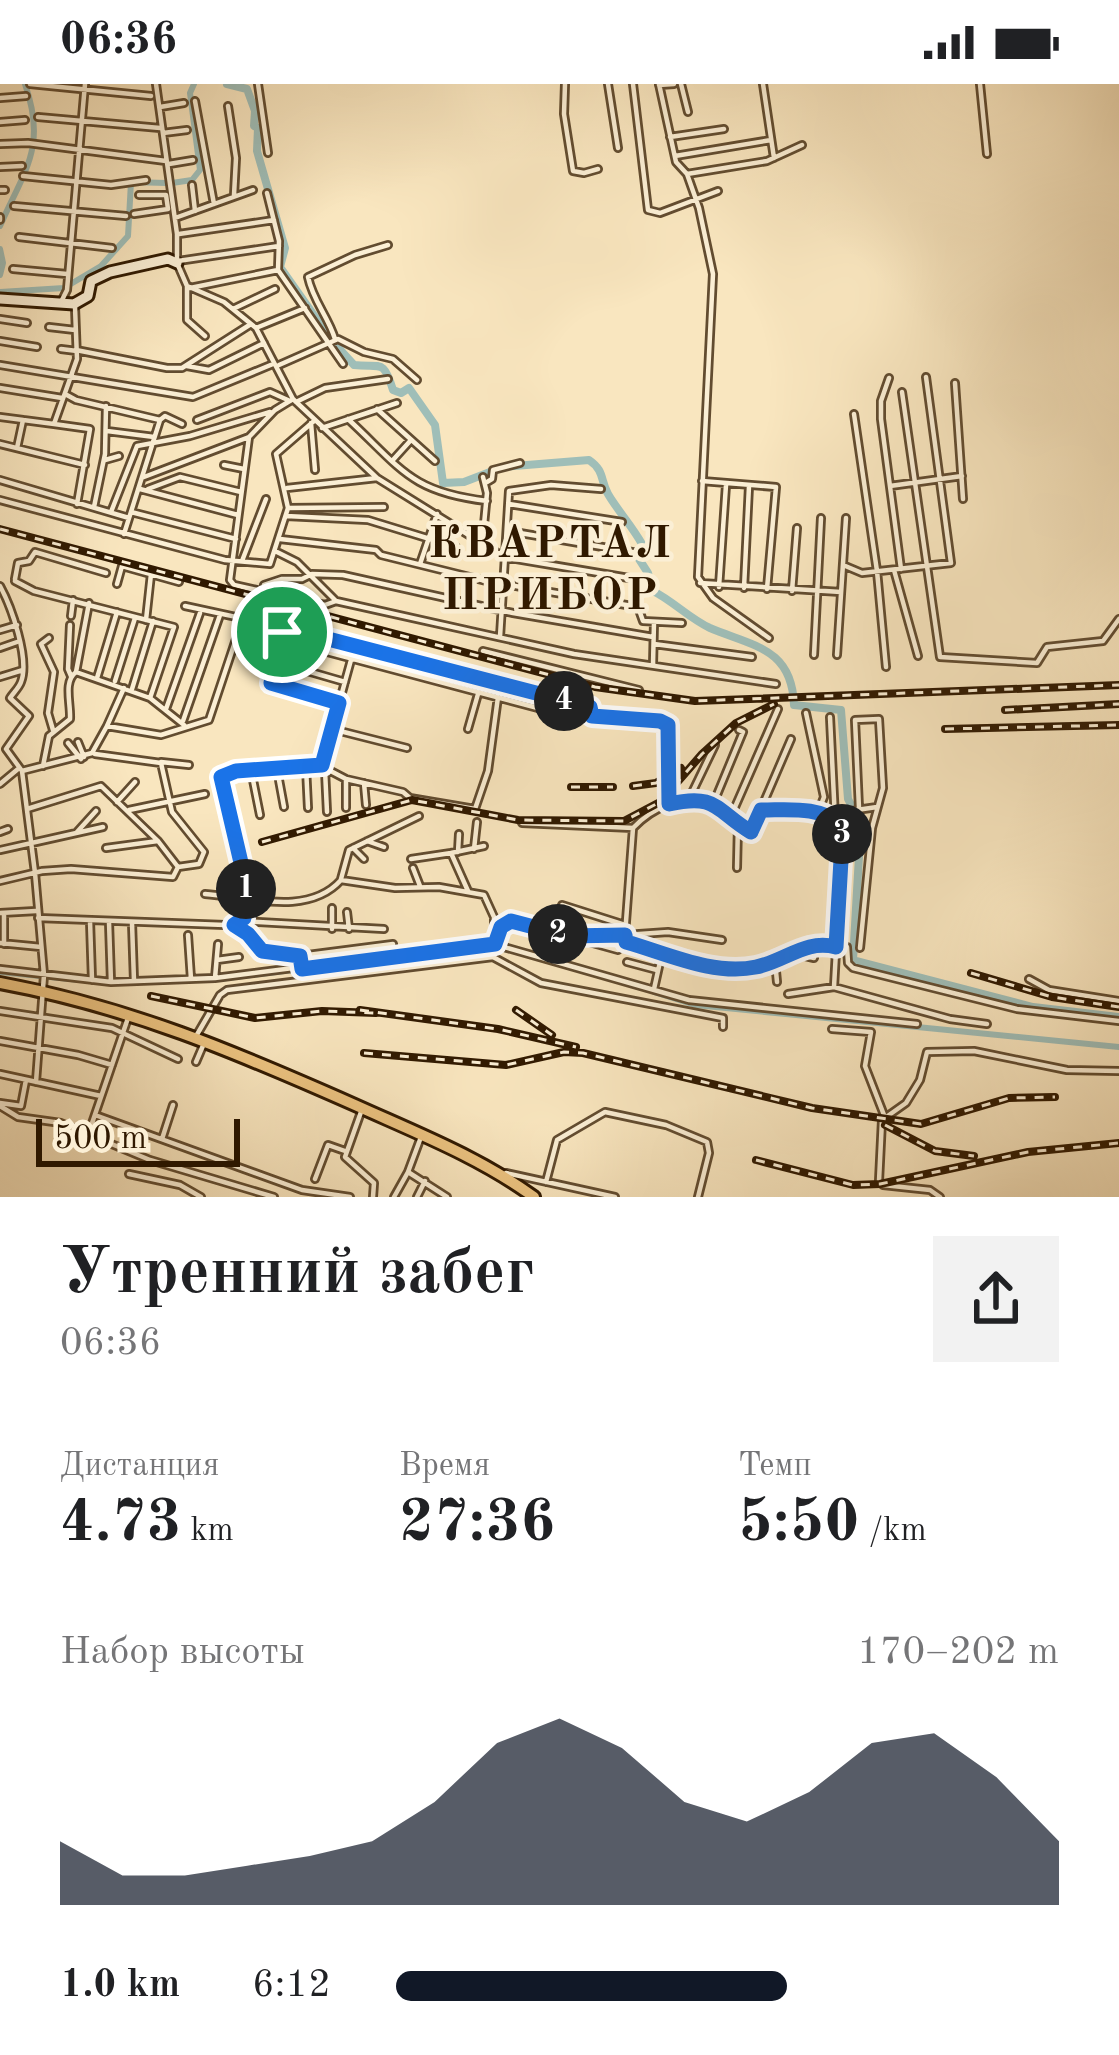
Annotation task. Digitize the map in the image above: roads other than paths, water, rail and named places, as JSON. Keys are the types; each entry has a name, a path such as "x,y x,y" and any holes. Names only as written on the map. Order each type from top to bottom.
{"main road":[{"path":"0,985 43,985 199,1041 421,1136 497,1173 532,1197"}],"street":[{"path":"30,84 151,96"},
{"path":"14,206 130,215 167,211 169,184 156,84"},
{"path":"258,84 268,153"},
{"path":"565,84 573,171 598,170"},
{"path":"608,84 618,148"},
{"path":"633,84 650,213 718,191"},
{"path":"688,112 677,84 659,85 675,156 696,200 712,265 700,583 723,607 770,638"},
{"path":"763,84 774,158"},
{"path":"980,84 987,154"},
{"path":"61,302 67,287 85,87"},
{"path":"0,98 26,96"},
{"path":"195,101 214,204"},
{"path":"158,107 184,103"},
{"path":"228,106 236,158 234,195"},
{"path":"38,117 187,130"},
{"path":"0,122 25,120"},
{"path":"670,137 724,129"},
{"path":"675,156 771,140"},
{"path":"0,144 166,163 193,160"},
{"path":"687,174 774,158 802,146"},
{"path":"0,167 22,166"},
{"path":"23,176 111,185 146,180"},
{"path":"192,185 195,211"},
{"path":"176,218 253,190"},
{"path":"139,195 168,194"},
{"path":"168,194 176,218 177,262 188,287 187,320 206,336"},
{"path":"267,194 279,246 278,270 332,340 343,364"},
{"path":"178,234 274,220"},
{"path":"19,238 112,248"},
{"path":"332,340 329,320 320,311 308,277 360,252 388,245"},
{"path":"0,298 74,304 88,296 92,281 110,272 168,259 177,262 279,246"},
{"path":"14,268 67,274"},
{"path":"188,287 278,270"},
{"path":"188,287 233,309 254,326 293,400 312,422 393,490 504,557 635,579"},
{"path":"233,309 275,289"},
{"path":"54,424 73,375 74,304"},
{"path":"187,366 229,335 305,308"},
{"path":"0,319 28,322"},
{"path":"49,327 75,330"},
{"path":"0,365 193,397 332,340 393,359 417,380"},
{"path":"0,341 37,347"},
{"path":"61,349 167,368 209,370 264,343"},
{"path":"843,565 862,573 951,563 926,377"},
{"path":"889,378 881,400 897,570 918,656"},
{"path":"106,431 156,439 184,437 275,410 325,388 388,379"},
{"path":"955,382 963,499"},
{"path":"0,388 64,396 160,419 165,416 182,424"},
{"path":"197,420 270,392 293,400"},
{"path":"902,392 940,657 1037,663 1047,647 1103,640 1119,619"},
{"path":"321,428 397,404"},
{"path":"94,508 105,460 106,406"},
{"path":"377,409 435,461"},
{"path":"144,477 249,437 275,410"},
{"path":"854,414 886,668"},
{"path":"0,416 90,429 77,504"},
{"path":"124,534 142,490 160,419"},
{"path":"348,419 406,476 425,488 487,501"},
{"path":"17,448 23,420"},
{"path":"312,422 314,470"},
{"path":"0,500 237,562 270,564 286,512 278,449 312,422"},
{"path":"237,562 249,437"},
{"path":"111,512 137,446 156,439"},
{"path":"392,460 411,440"},
{"path":"0,444 85,465"},
{"path":"105,460 119,456"},
{"path":"482,546 485,480 493,470 520,463"},
{"path":"224,465 244,469"},
{"path":"393,490 406,476"},
{"path":"890,486 962,476"},
{"path":"142,490 180,477 241,492"},
{"path":"285,488 377,478"},
{"path":"0,480 77,504 236,538"},
{"path":"702,481 776,487 767,589"},
{"path":"500,638 509,491 550,484 601,489"},
{"path":"719,587 726,485"},
{"path":"744,588 749,486"},
{"path":"142,490 238,515"},
{"path":"32,510 37,492"},
{"path":"266,499 231,584 326,605 337,601 653,667 776,684"},
{"path":"507,503 622,523"},
{"path":"286,512 384,507"},
{"path":"286,512 368,520 456,547"},
{"path":"420,564 437,514"},
{"path":"814,656 821,518"},
{"path":"837,656 846,518"},
{"path":"792,591 797,528"},
{"path":"506,530 638,553"},
{"path":"278,539 373,549 381,555 503,583 638,607 643,621 682,623"},
{"path":"276,552 312,574 337,601"},
{"path":"16,581 18,562 29,561 33,553 106,573"},
{"path":"117,584 122,566 179,582"},
{"path":"92,753 128,687 150,621 151,574"},
{"path":"264,585 312,574 343,575 752,657"},
{"path":"10,698 22,681 23,670 17,626 0,585 16,581 34,591 174,627 150,698"},
{"path":"700,583 842,592"},
{"path":"71,616 73,600"},
{"path":"53,730 70,718 89,603"},
{"path":"185,606 590,707 592,716"},
{"path":"166,709 201,610"},
{"path":"97,678 117,612"},
{"path":"184,723 220,615"},
{"path":"115,682 135,618"},
{"path":"107,726 161,735 184,723 211,718 243,618"},
{"path":"653,667 654,622"},
{"path":"70,625 68,669 128,687 184,723"},
{"path":"0,630 17,626"},
{"path":"282,627 271,683 339,703"},
{"path":"43,766 53,730 48,713 54,673 40,644 50,638"},
{"path":"282,640 550,711 660,721 668,725 669,804"},
{"path":"0,648 18,642"},
{"path":"526,663 530,644"},
{"path":"484,651 639,690"},
{"path":"388,668 391,655"},
{"path":"327,812 324,768 351,659"},
{"path":"276,662 345,682"},
{"path":"0,677 23,670"},
{"path":"0,691 28,716 3,749 20,770 35,873 43,985 36,1082"},
{"path":"468,729 478,692"},
{"path":"238,923 245,897 244,873 221,777 251,770 324,768 410,798 476,809 488,771 497,697"},
{"path":"731,816 778,710"},
{"path":"806,713 824,797 819,810"},
{"path":"830,717 836,816"},
{"path":"854,809 855,720 879,719 883,788 872,828 860,948"},
{"path":"332,729 407,748"},
{"path":"714,802 743,732 739,730"},
{"path":"522,823 632,828 669,804 688,800 714,802 751,832 791,739"},
{"path":"68,742 82,758"},
{"path":"78,742 82,758"},
{"path":"688,800 715,745"},
{"path":"0,784 20,770 92,753 189,765"},
{"path":"160,762 175,817 204,852 199,864 178,866"},
{"path":"306,767 308,808"},
{"path":"277,769 284,807"},
{"path":"251,770 260,814"},
{"path":"346,779 346,808"},
{"path":"117,802 135,782"},
{"path":"364,783 366,805"},
{"path":"27,809 97,785 178,866"},
{"path":"125,811 205,794"},
{"path":"836,816 877,807"},
{"path":"761,810 819,810 836,816 843,825 834,987"},
{"path":"77,832 96,811"},
{"path":"205,894 277,904 328,893 341,880 346,854 353,848 419,817"},
{"path":"475,849 477,822"},
{"path":"737,868 738,824"},
{"path":"0,850 103,827"},
{"path":"632,828 626,942 721,968 755,968 807,945 847,947 853,968 1017,1010 1119,1021"},
{"path":"459,834 455,852 468,892"},
{"path":"106,848 158,841"},
{"path":"367,841 384,847"},
{"path":"411,859 484,846"},
{"path":"353,848 364,859"},
{"path":"0,881 71,869 173,878 178,866"},
{"path":"413,868 420,886"},
{"path":"341,880 394,888 420,886 486,898 494,917 495,944"},
{"path":"562,905 625,926"},
{"path":"332,908 332,929"},
{"path":"347,912 349,928"},
{"path":"41,947 2,944 2,913 109,922 384,929"},
{"path":"90,921 92,980"},
{"path":"493,957 501,927 511,921 618,950"},
{"path":"109,922 111,982"},
{"path":"132,922 134,981"},
{"path":"238,923 262,951 300,956 393,944"},
{"path":"568,936 668,932 722,940"},
{"path":"188,934 191,979"},
{"path":"215,978 218,944"},
{"path":"0,969 43,985 215,978 495,944 689,1000 916,1024"},
{"path":"654,989 662,953"},
{"path":"791,953 814,958"},
{"path":"300,956 302,969"},
{"path":"217,960 239,957"},
{"path":"196,1062 199,1041 220,995 227,990 493,957 541,983 723,1018 723,1027"},
{"path":"775,961 777,982"},
{"path":"628,962 658,970"},
{"path":"1029,980 1048,990 1119,1001"},
{"path":"788,994 834,987 950,1019 987,1024"},
{"path":"0,1011 112,1028 178,1059"},
{"path":"88,1134 130,1014"},
{"path":"832,1028 872,1032 865,1066 884,1115 880,1184 930,1190 940,1197"},
{"path":"0,1041 112,1065"},
{"path":"884,1115 906,1103 920,1080 927,1052 943,1048 1004,1054 1067,1070 1119,1072"},
{"path":"0,1073 101,1096"},
{"path":"0,1105 21,1106 26,1080"},
{"path":"0,1105 18,1117 62,1123 150,1160 269,1196"},
{"path":"162,1139 173,1105"},
{"path":"362,1111 345,1158 374,1184 374,1197"},
{"path":"546,1182 557,1140 605,1112 666,1125 707,1142 709,1153 698,1197"},
{"path":"94,1115 302,1190 350,1197"},
{"path":"394,1197 421,1136"},
{"path":"315,1139 346,1151"},
{"path":"315,1178 328,1144"},
{"path":"408,1172 443,1196"},
{"path":"497,1173 615,1197"},
{"path":"129,1174 180,1185 201,1197"},
{"path":"417,1197 425,1181"}],"waterway":[{"path":"0,226 25,173 33,142 25,84"},
{"path":"172,183 192,180 200,170 190,93 194,84"},
{"path":"227,84 247,89 255,111 257,151 285,248 280,267 330,338"},
{"path":"0,292 64,288 101,266 128,236 131,182 166,183"},
{"path":"0,249 0,275"},
{"path":"333,342 354,365 383,369 393,390 401,393 409,388 435,425 443,483 464,482 503,467 589,460 642,544 639,559 653,591 703,624 778,660 792,686 794,705 841,710 848,799 858,818 860,839 853,960 1033,1007 1119,1017"},
{"path":"219,979 488,946 509,950"},
{"path":"0,972 80,980"},
{"path":"654,992 695,1005 1119,1047"}],"railway":[{"path":"0,529 595,687 695,701 1119,685"},
{"path":"262,842 412,800 518,820 624,821 660,802 736,723 774,704"},
{"path":"1005,710 1119,704"},
{"path":"945,729 1119,725"},
{"path":"633,786 656,783 681,768"},
{"path":"571,787 613,787"},
{"path":"971,973 1052,997 1119,1007"},
{"path":"151,996 255,1018 322,1011 376,1013"},
{"path":"360,1010 498,1029 576,1047"},
{"path":"516,1010 552,1035"},
{"path":"364,1053 506,1065 564,1052 583,1053 812,1108 921,1124 1009,1098 1055,1097"},
{"path":"885,1125 935,1151 974,1156"},
{"path":"756,1160 853,1185 880,1184 1028,1152 1119,1143"}],"district":[{"name":"КВАРТАЛ ПРИБОР","path":"551,571"}]}
